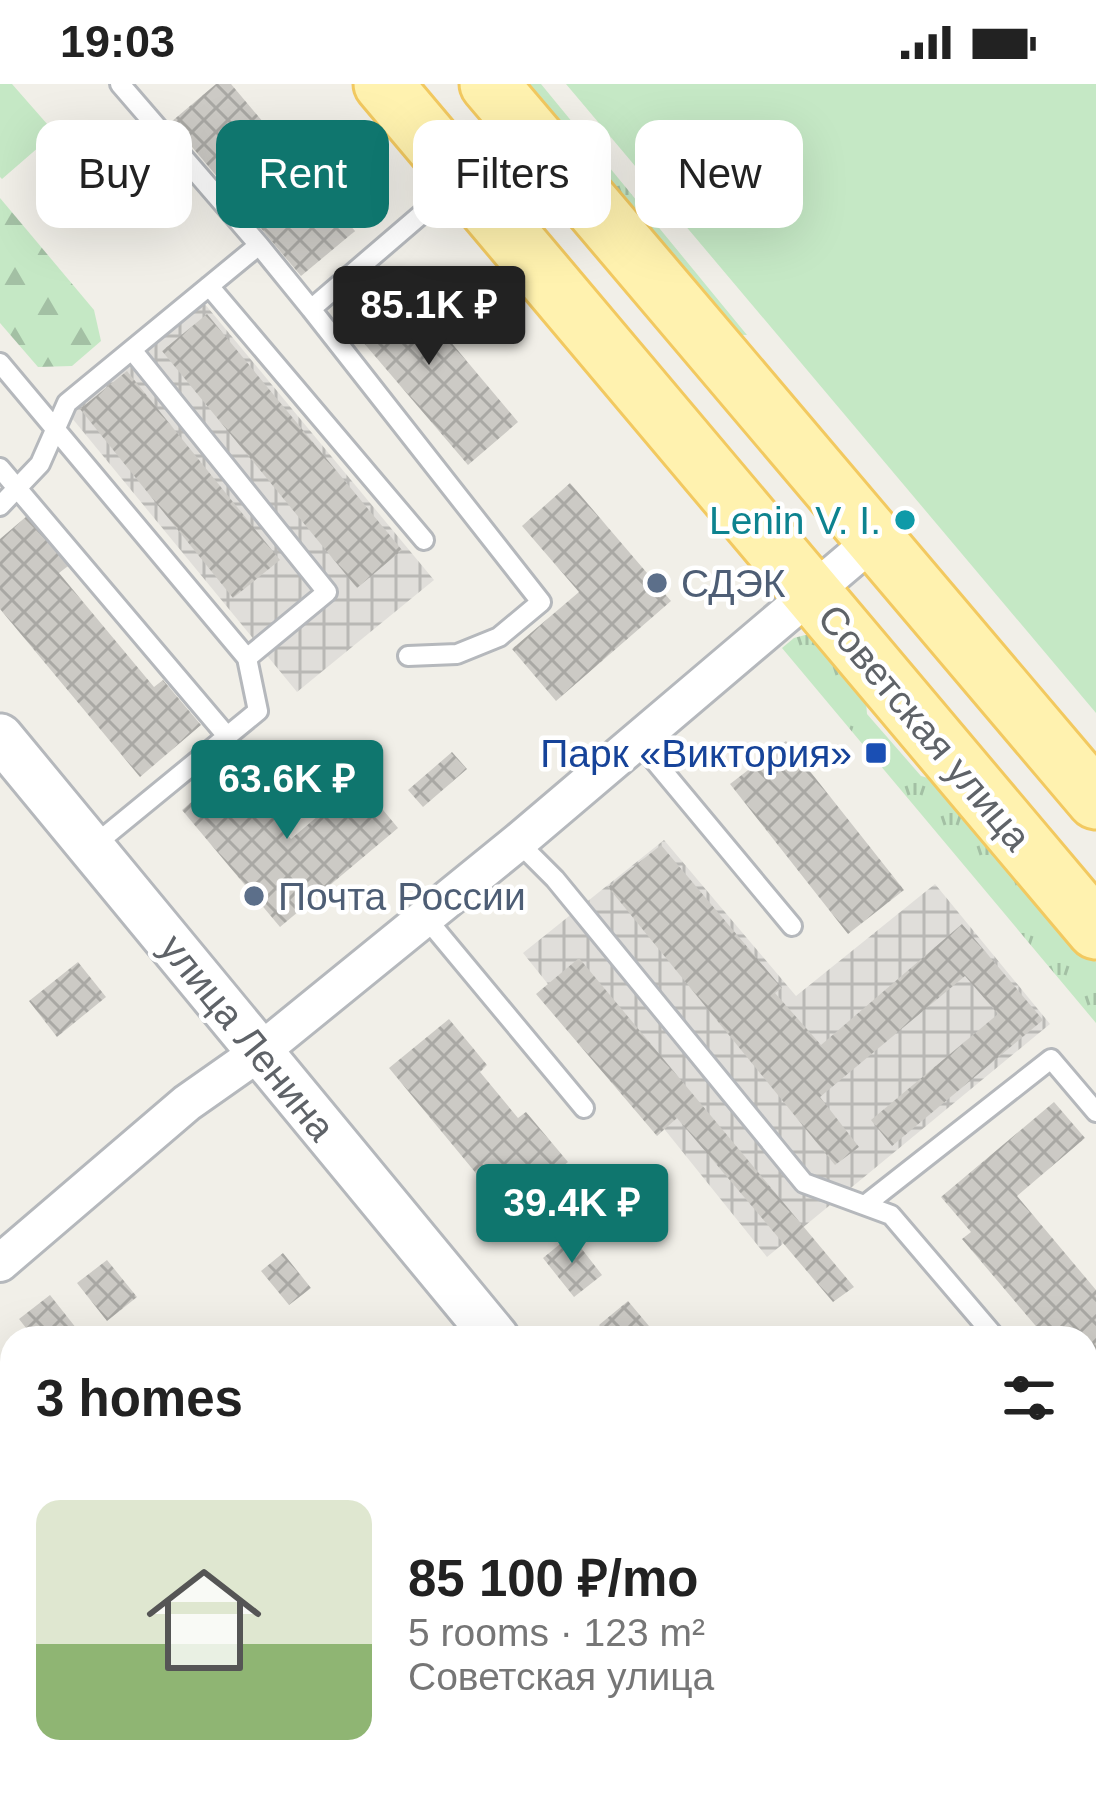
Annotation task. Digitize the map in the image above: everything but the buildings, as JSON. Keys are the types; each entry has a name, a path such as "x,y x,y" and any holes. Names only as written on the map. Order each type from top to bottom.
{"main road":[{"name":"Советская улица","path":"383,84 413,120"},
{"path":"489,84 1096,800"},
{"name":"Советская улица","path":"504,228 1096,929"}],"street":[{"path":"0,1263 187,1103 261,1052 518,842 875,539"},
{"name":"улица Ленина","path":"0,737 486,1326"}],"lane":[{"path":"120,84 259,245 541,602 499,637 457,654 409,656"},
{"path":"310,309 413,221"},
{"path":"0,506 40,464 68,403 259,245"},
{"path":"209,286 424,540"},
{"path":"132,350 327,592 247,658"},
{"path":"0,363 247,658 258,711 92,847"},
{"path":"0,468 227,736"},
{"path":"638,741 792,926"},
{"path":"518,842 560,885 804,1183 891,1214 986,1326"},
{"path":"426,917 584,1108"},
{"path":"866,1205 1051,1059 1096,1112"}],"shaded area":[{"path":"204,303 434,580 297,692 67,412"},
{"path":"664,840 796,996 935,884 1050,1024 767,1257 523,953"}],"green space":[{"path":"0,84 12,84 44,120 36,120 36,149 0,177"},
{"path":"509,84 541,84 571,120 539,120"},
{"path":"566,84 1096,84 1096,713 687,228 803,228 803,120 635,120 635,166 611,137 611,120 596,120"},
{"path":"611,169 635,199 635,228 659,228 747,335 719,334 611,205"},
{"path":"0,198 94,310 101,341 72,366 38,367 0,323"},
{"path":"814,635 865,690 867,714 921,776 942,782 1096,962 1096,1023 782,648"}],"place":[{"name":"Lenin V. I.","path":"905,520"},
{"name":"СДЭК","path":"657,583"},
{"name":"Парк «Виктория»","path":"876,753"},
{"name":"Почта России","path":"254,896"}]}
